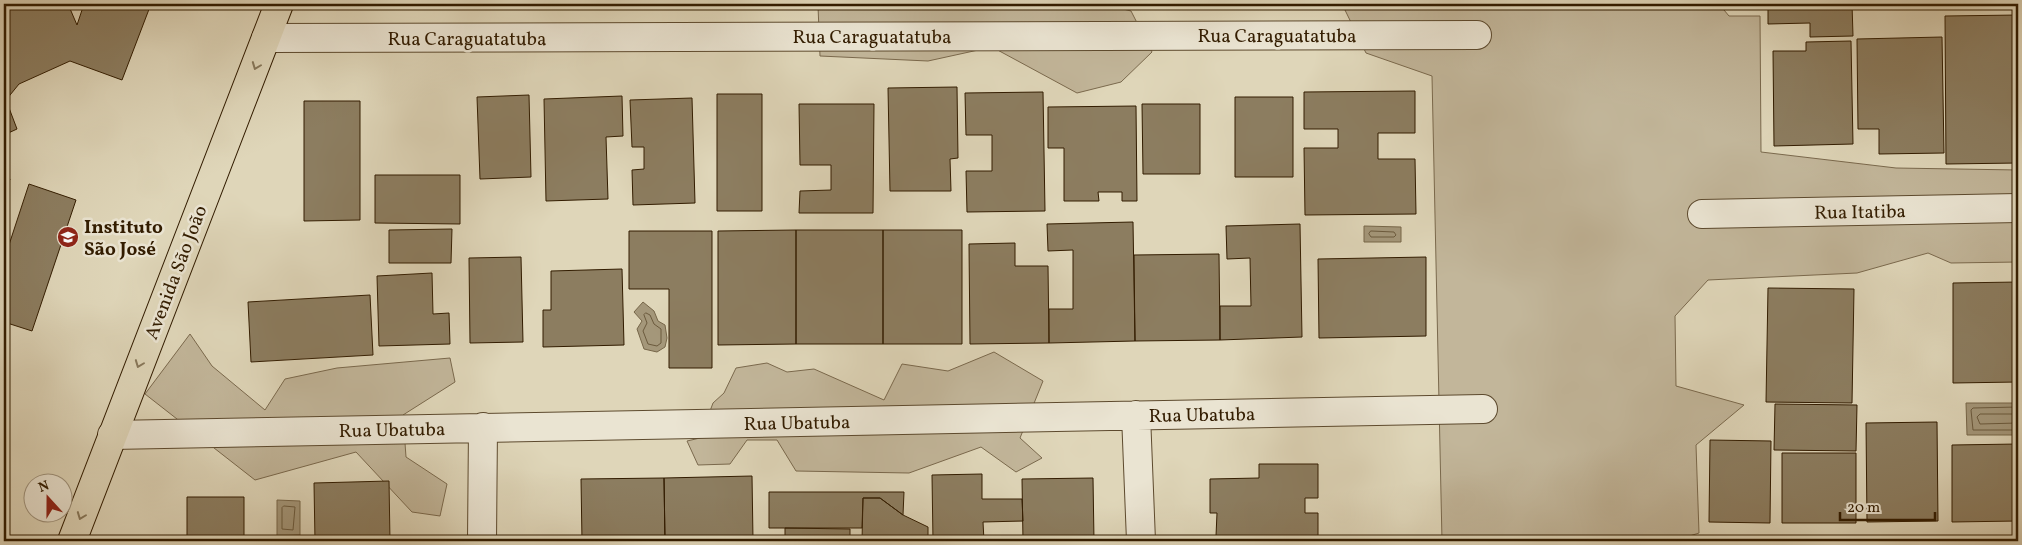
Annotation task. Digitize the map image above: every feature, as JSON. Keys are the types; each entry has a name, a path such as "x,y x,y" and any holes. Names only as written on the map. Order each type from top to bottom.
{"main road":[{"name":"Avenida São João","path":"72,541 279,4"}],"street":[{"name":"Rua Caraguatatuba","path":"266,38 1477,34"},
{"name":"Rua Itatiba","path":"1702,214 2018,208"},
{"name":"Rua Ubatuba","path":"112,435 1483,409"},
{"path":"1136,415 1141,541"},
{"path":"482,541 483,427"}],"shaded area":[{"path":"820,4 1104,4 1131,11 1152,52 1121,82 1077,93 992,47 928,61 820,56 818,6"},
{"path":"1347,4 1719,4 1729,16 1760,16 1761,152 1896,168 2018,170 2018,262 1951,263 1928,253 1857,273 1708,280 1675,316 1676,386 1744,405 1696,445 1699,533 1679,541 1442,541 1432,76 1366,53 1344,8"},
{"path":"190,334 212,366 265,410 285,379 337,368 450,358 455,382 403,415 406,457 447,484 440,516 412,512 356,452 255,480 145,394"},
{"path":"994,352 1043,381 1020,438 1042,458 1016,472 981,447 909,473 796,471 777,440 747,440 730,464 698,465 687,441 700,438 713,403 724,393 736,368 767,363 787,372 814,369 884,400 902,364 948,371"}],"water":[{"path":"1364,226 1401,227 1401,242 1364,242"},
{"path":"643,302 654,311 658,321 665,325 667,338 665,347 657,352 644,349 637,329 642,321 634,312"},
{"path":"1966,403 2018,403 2018,435 1967,435"},
{"path":"277,500 300,501 300,535 277,536"}],"building":[{"path":"4,4 68,4 77,25 84,4 151,4 122,80 70,61 19,84 6,100 17,129 4,135"},
{"path":"1739,4 1766,4 1766,9 1739,9"},
{"path":"1768,4 1852,4 1853,36 1810,37 1810,23 1768,24"},
{"path":"1946,4 2018,4 2018,6 1946,8"},
{"path":"2018,15 2018,163 1946,164 1945,16"},
{"path":"1942,37 1944,153 1879,154 1879,129 1858,129 1857,39"},
{"path":"1851,41 1853,144 1774,146 1773,51 1806,51 1806,42"},
{"path":"957,87 958,158 950,159 951,191 890,191 888,88"},
{"path":"1415,91 1415,133 1378,133 1378,159 1415,159 1416,214 1305,215 1304,148 1338,148 1338,129 1304,129 1304,92"},
{"path":"1043,92 1045,211 967,212 966,171 992,171 992,135 966,135 965,93"},
{"path":"717,94 762,94 762,211 717,211"},
{"path":"529,95 531,177 480,179 477,97"},
{"path":"622,96 623,136 606,137 608,199 546,201 544,99"},
{"path":"1235,97 1293,97 1293,177 1235,177"},
{"path":"692,98 695,203 633,205 632,170 644,169 644,147 632,147 630,100"},
{"path":"304,101 360,101 360,220 304,221"},
{"path":"799,104 874,104 873,213 799,213 800,191 831,190 831,165 800,165"},
{"path":"1142,104 1200,104 1200,174 1143,174"},
{"path":"1136,106 1137,201 1122,201 1122,192 1098,192 1099,201 1064,201 1064,148 1048,148 1048,107"},
{"path":"375,175 460,175 460,224 375,223"},
{"path":"4,177 10,179 4,197"},
{"path":"29,184 76,200 32,331 4,322 4,260"},
{"path":"1133,222 1135,341 1049,343 1049,309 1073,309 1073,250 1048,251 1047,224"},
{"path":"1300,224 1302,337 1220,340 1220,306 1251,306 1250,258 1227,259 1226,226"},
{"path":"452,229 451,263 389,263 389,230"},
{"path":"796,230 883,230 883,344 796,344"},
{"path":"796,230 796,344 718,345 718,231"},
{"path":"883,230 962,230 962,344 883,344"},
{"path":"629,231 712,231 712,368 669,368 669,289 629,289"},
{"path":"1015,243 1015,266 1048,266 1049,343 970,344 969,244"},
{"path":"1219,254 1220,340 1135,341 1134,255"},
{"path":"521,257 523,342 470,343 469,258"},
{"path":"1426,257 1426,336 1319,338 1318,259"},
{"path":"622,269 624,345 543,347 543,310 551,310 551,271"},
{"path":"432,273 433,314 449,313 450,344 379,346 377,276"},
{"path":"2018,282 2018,382 1953,383 1953,283"},
{"path":"1768,288 1854,289 1852,403 1766,402"},
{"path":"370,295 373,355 251,362 248,302"},
{"path":"1775,404 1857,405 1856,451 1774,450"},
{"path":"1937,422 1938,521 1867,522 1866,423"},
{"path":"1710,440 1771,441 1770,523 1709,522"},
{"path":"2018,444 2018,521 1952,522 1952,445"},
{"path":"1782,453 1856,453 1856,523 1782,523"},
{"path":"1259,464 1318,464 1318,498 1305,498 1305,513 1318,513 1318,536 1216,536 1217,513 1210,513 1210,479 1259,478"},
{"path":"982,474 982,499 1022,499 1023,521 983,522 984,541 933,541 932,475"},
{"path":"752,476 753,540 665,541 664,478"},
{"path":"664,478 665,541 582,541 581,479"},
{"path":"1093,478 1094,541 1023,541 1022,479"},
{"path":"389,481 390,541 315,541 314,483"},
{"path":"769,492 904,492 903,515 880,498 863,498 862,528 769,528"},
{"path":"187,497 244,497 244,541 187,541"},
{"path":"863,498 880,498 903,515 928,527 928,541 862,541"},
{"path":"785,528 850,529 850,541 785,541"}],"place":[{"name":"Instituto São José","path":"68,237"}]}
